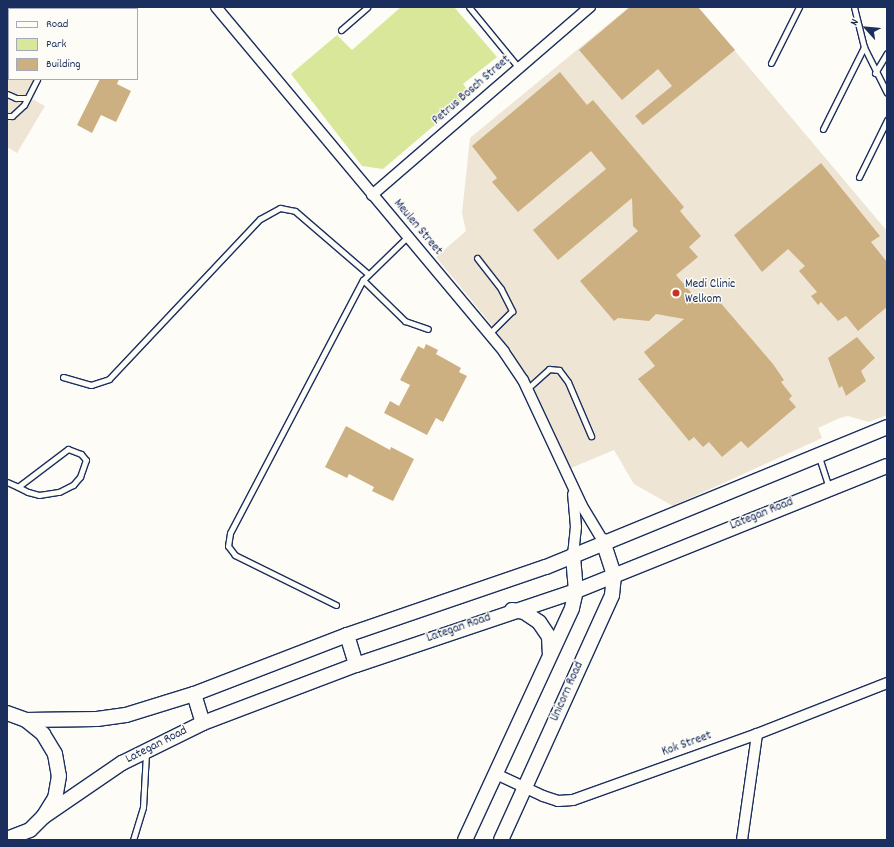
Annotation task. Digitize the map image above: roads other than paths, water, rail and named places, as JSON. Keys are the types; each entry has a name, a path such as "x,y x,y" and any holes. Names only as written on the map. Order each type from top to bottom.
{"street":[{"name":"Meulen Street","path":"216,7 489,334 518,372 572,484 603,541"},
{"name":"Petrus Bosch Street","path":"372,195 590,7"},
{"path":"26,720 97,719 126,715 194,694 347,635 546,567 603,541 887,427"},
{"name":"Lategan Road","path":"44,817 147,748 203,723 512,610 576,590 887,466"},
{"name":"Meulen Street","path":"572,484 576,527 573,555"},
{"name":"Unicorn Road","path":"501,840 612,595 614,575 603,541"},
{"path":"465,840 572,608 576,590 573,555"},
{"path":"512,610 524,612 539,622 549,637 550,655"},
{"path":"347,635 356,666"},
{"name":"Kok Street","path":"496,774 525,788 558,801 573,800 757,734 887,683"},
{"path":"194,694 203,723"},
{"path":"7,713 26,720 43,734 55,754 59,776 55,798 44,817 26,835 7,839"},
{"path":"742,840 757,734"}],"lane":[{"path":"341,30 367,7"},
{"path":"469,7 519,68"},
{"path":"771,62 799,7"},
{"path":"854,7 864,47 875,73 887,93"},
{"path":"823,129 864,47"},
{"path":"875,73 887,52"},
{"path":"7,116 18,112 36,80"},
{"path":"7,94 16,98 27,98"},
{"path":"859,177 887,120"},
{"path":"63,377 91,385 109,379 260,219 280,208 295,210 368,274"},
{"path":"336,606 235,554 228,546 230,533 362,280 407,237"},
{"path":"477,258 501,289 512,311 489,334"},
{"path":"362,280 405,321 428,330"},
{"path":"527,389 549,369 559,370 568,382 591,436"},
{"path":"7,482 18,487 39,495 59,492 73,485 80,477 86,460 81,454 68,449 18,487"},
{"path":"818,454 829,488"},
{"path":"133,840 143,807 147,748"}],"place":[{"name":"Medi Clinic Welkom","path":"676,293"}]}
